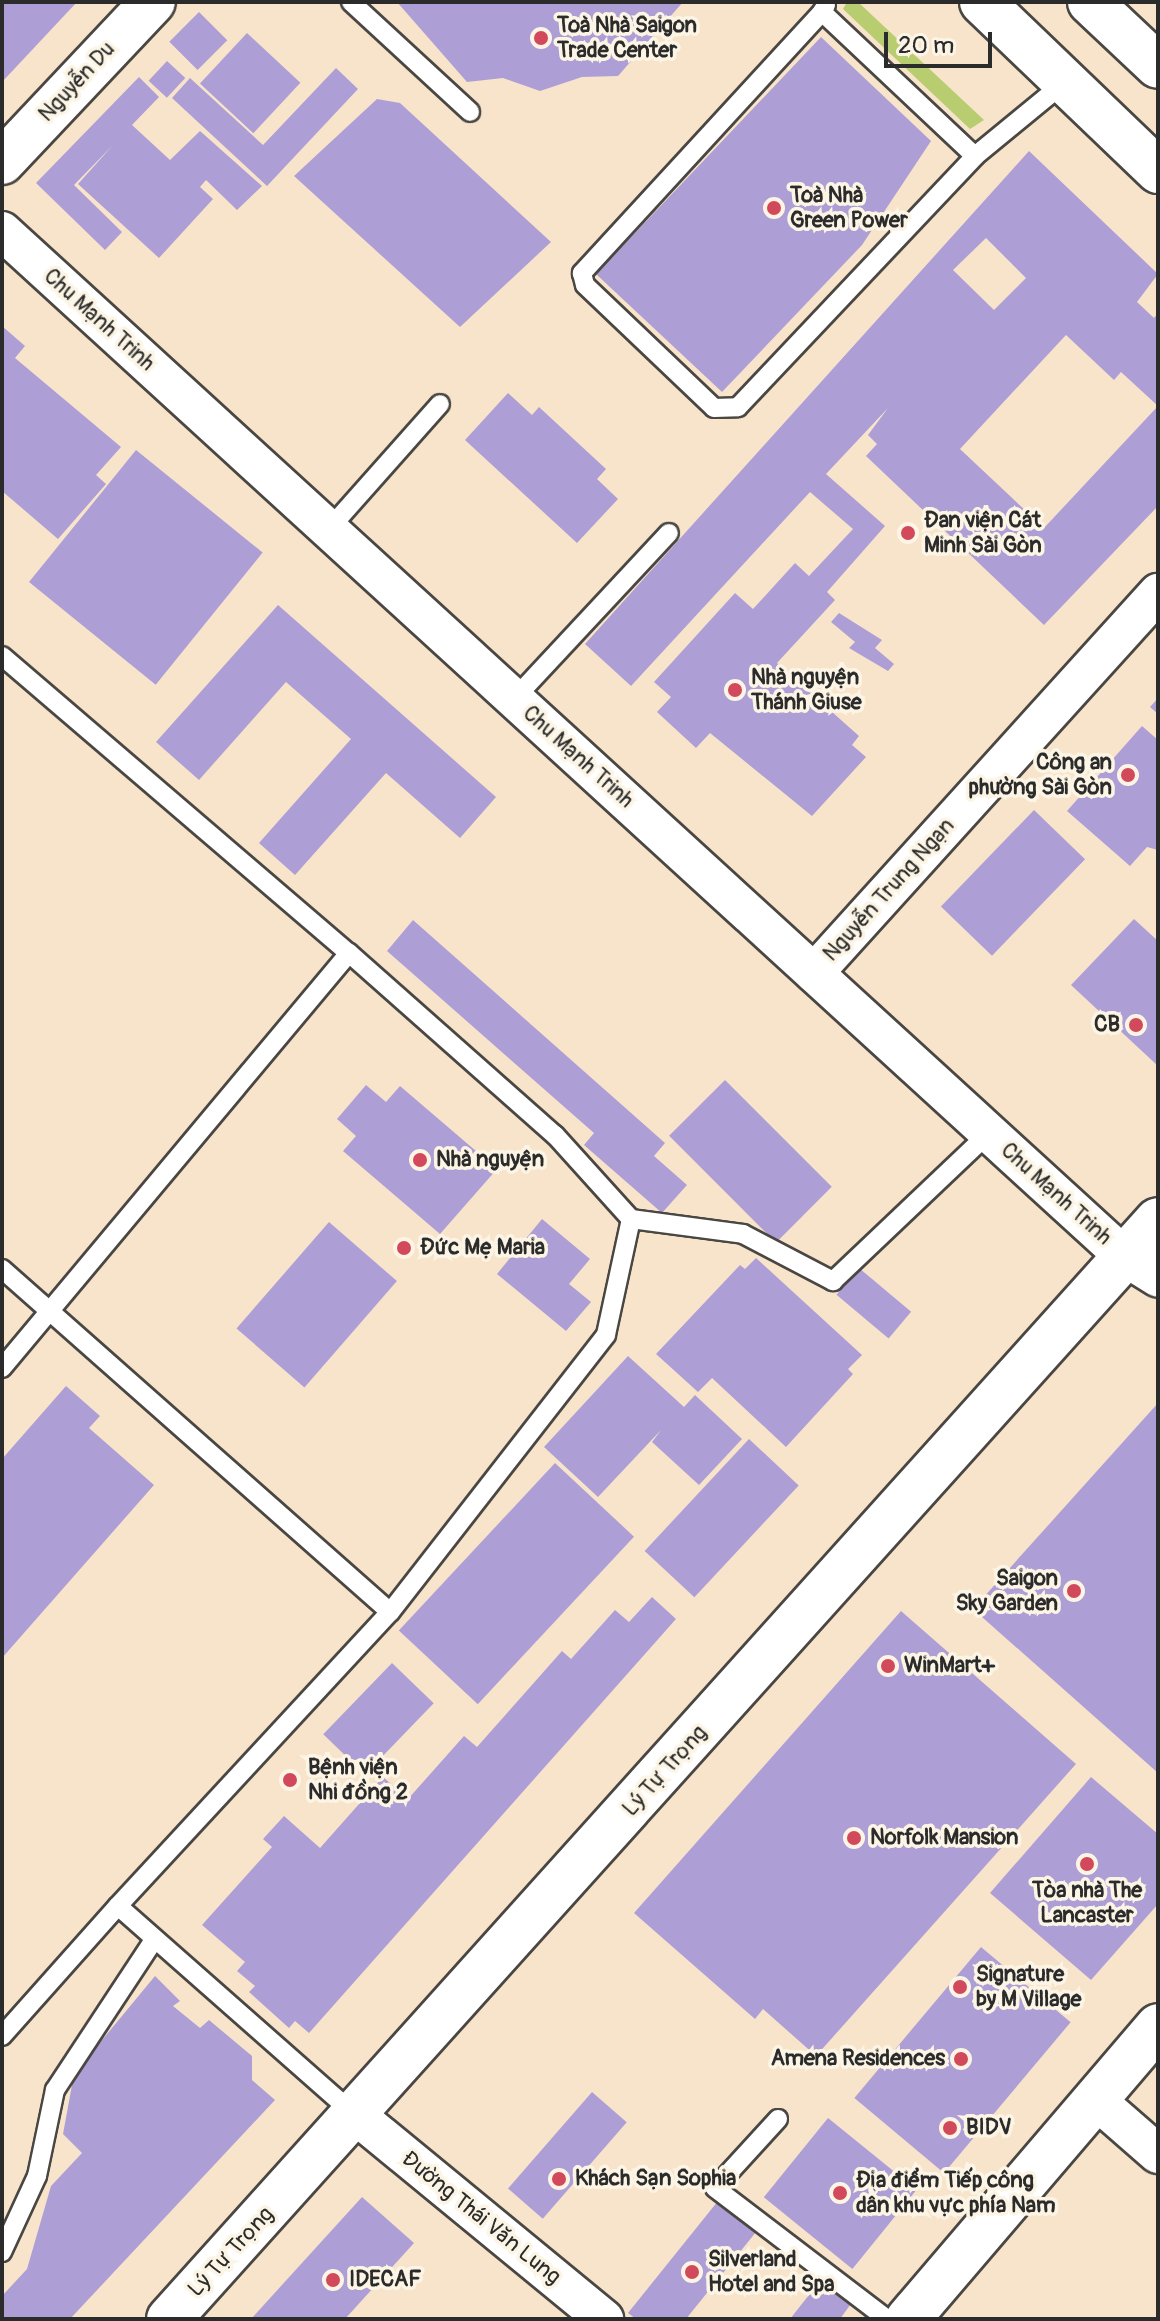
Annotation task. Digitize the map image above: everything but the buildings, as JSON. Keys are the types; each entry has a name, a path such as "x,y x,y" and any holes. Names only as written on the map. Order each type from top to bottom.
{"street":[{"name":"Nguyễn Du","path":"2,162 153,2"},
{"path":"982,2 1158,171"},
{"path":"1090,2 1158,66"},
{"name":"Chu Mạnh Trinh","path":"2,231 989,1133 1141,1267"},
{"name":"Nguyễn Trung Ngạn","path":"814,973 1158,593"},
{"name":"Lý Tự Trọng","path":"169,2319 1141,1267 1158,1220"},
{"path":"908,2319 1158,2026"},
{"path":"1096,2100 1158,2154"},
{"name":"Đường Thái Văn Lung","path":"357,2116 604,2319"}],"lane":[{"path":"351,2 470,112"},
{"path":"975,156 825,7 582,273 585,285 714,408 738,407 975,156 1066,81"},
{"path":"329,529 440,404"},
{"path":"514,699 669,533"},
{"path":"2,656 349,953 555,1135 631,1219 743,1234 833,1281 989,1133"},
{"path":"2,1368 349,953"},
{"path":"2,2036 390,1612 606,1335 631,1219"},
{"path":"2,1269 390,1612"},
{"path":"118,1906 357,2116"},
{"path":"2,2252 37,2176 55,2090 154,1940"},
{"path":"778,2119 715,2188 887,2319"}],"green space":[{"path":"847,2 858,2 984,120 970,129 843,9"}],"place":[{"name":"Toà Nhà Saigon Trade Center","path":"541,38"},
{"name":"Toà Nhà Green Power","path":"774,208"},
{"name":"Đan viện Cát Minh Sài Gòn","path":"908,533"},
{"name":"Nhà nguyện Thánh Giuse","path":"735,690"},
{"name":"Công an phường Sài Gòn","path":"1128,775"},
{"name":"CB","path":"1136,1025"},
{"name":"Nhà nguyện","path":"420,1160"},
{"name":"Đức Mẹ Maria","path":"404,1248"},
{"name":"Saigon Sky Garden","path":"1074,1591"},
{"name":"WinMart+","path":"888,1666"},
{"name":"Bệnh viện Nhi đồng 2","path":"290,1780"},
{"name":"Norfolk Mansion","path":"854,1838"},
{"name":"Tòa nhà The Lancaster","path":"1087,1864"},
{"name":"Signature by M Village","path":"960,1987"},
{"name":"Amena Residences","path":"961,2059"},
{"name":"BIDV","path":"950,2128"},
{"name":"Khách Sạn Sophia","path":"559,2179"},
{"name":"Địa điểm Tiếp công dân khu vực phía Nam","path":"840,2193"},
{"name":"Silverland Hotel and Spa","path":"692,2272"},
{"name":"IDECAF","path":"333,2280"}]}
